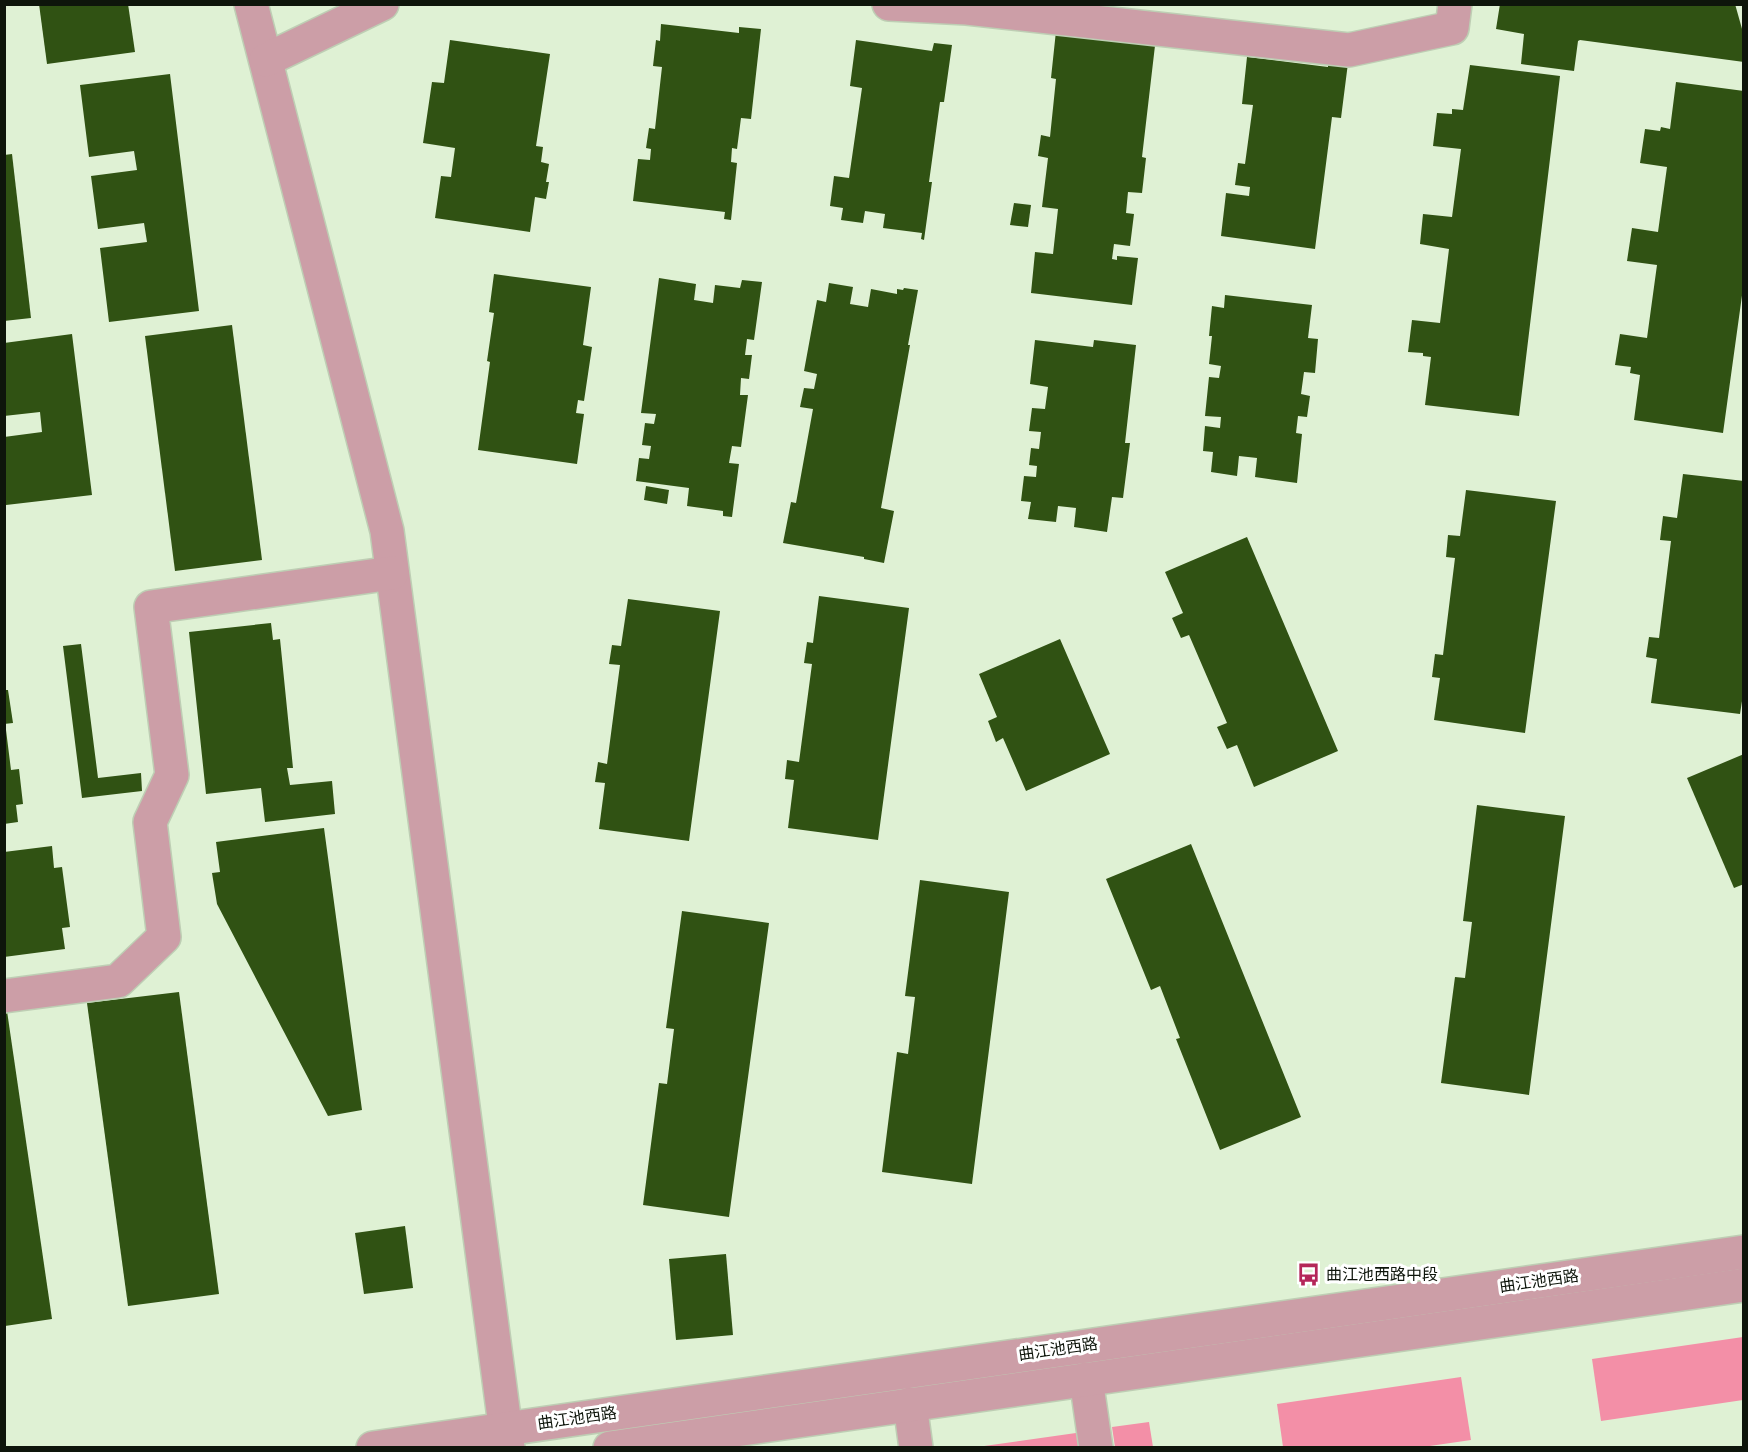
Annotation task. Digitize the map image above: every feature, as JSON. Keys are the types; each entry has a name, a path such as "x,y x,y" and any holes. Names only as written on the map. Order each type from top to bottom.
{"street":[{"path":"251,4 387,531 507,1438"},
{"path":"266,60 382,4"},
{"path":"889,4 967,8 1349,50 1452,27 1455,4"},
{"path":"4,996 118,981 164,937 150,822 172,775 151,607 392,573"},
{"name":"曲江池西路","path":"373,1448 507,1438 1743,1252"},
{"name":"曲江池西路","path":"610,1448 1743,1285"},
{"path":"1086,1379 1096,1448"},
{"path":"910,1404 916,1448"}],"shaded area":[{"path":"1743,1337 1743,1400 1601,1421 1592,1359"},
{"path":"1461,1377 1471,1440 1416,1448 1283,1447 1277,1404"},
{"path":"1149,1422 1153,1447 1115,1447 1112,1427"},
{"path":"1083,1432 1085,1448 970,1448"}],"building":[{"path":"39,4 128,4 135,52 47,64"},
{"path":"1500,4 1735,4 1744,36 1744,62 1580,40 1574,71 1521,64 1524,34 1496,29"},
{"path":"661,24 739,33 739,27 761,29 751,119 741,118 737,149 732,148 731,162 737,163 731,220 724,219 725,212 633,201 638,159 650,160 651,149 646,148 649,128 655,129 662,67 653,66 656,40 660,41"},
{"path":"1056,31 1156,37 1142,157 1146,158 1142,193 1128,192 1126,213 1134,214 1130,246 1114,244 1112,259 1117,260 1117,256 1138,258 1132,305 1031,293 1035,252 1053,254 1058,209 1042,207 1048,158 1038,156 1041,135 1050,137 1056,79 1051,78"},
{"path":"450,40 550,54 536,146 543,147 541,162 549,164 546,182 549,182 546,199 535,197 530,232 435,218 441,176 451,177 455,148 423,143 432,82 444,83"},
{"path":"856,40 932,51 934,43 952,45 944,102 940,102 924,240 921,239 922,233 883,228 885,214 865,211 863,223 841,220 843,208 830,206 834,176 849,178 862,88 850,86"},
{"path":"1247,57 1328,67 1328,61 1348,63 1341,118 1332,117 1315,249 1221,236 1226,193 1249,196 1250,187 1235,185 1238,163 1245,164 1253,105 1242,104"},
{"path":"1470,65 1560,76 1519,416 1425,405 1431,357 1423,356 1423,353 1408,352 1412,320 1440,323 1449,249 1420,244 1423,214 1452,217 1461,149 1433,146 1437,113 1452,114 1452,109 1463,110"},
{"path":"170,74 199,311 109,322 100,248 147,242 144,223 98,229 91,176 137,170 134,151 89,157 80,85"},
{"path":"1676,82 1744,91 1744,281 1723,433 1634,420 1640,375 1630,373 1631,367 1615,365 1620,334 1647,338 1657,265 1627,261 1632,228 1658,232 1667,167 1640,163 1645,129 1660,131 1661,127 1670,129"},
{"path":"12,154 31,318 4,321 4,155"},
{"path":"1014,203 1031,205 1028,227 1010,225"},
{"path":"494,274 591,287 583,345 592,347 584,401 578,400 576,413 584,414 577,464 478,450 490,362 487,361 494,313 489,312"},
{"path":"659,278 696,284 694,300 713,303 715,285 740,288 742,280 762,282 754,340 747,339 745,355 752,355 749,379 741,378 740,395 748,395 741,447 732,446 729,463 739,464 732,517 723,516 723,511 687,506 689,488 636,481 639,458 649,459 651,446 642,445 645,423 654,424 656,414 641,413"},
{"path":"829,283 853,287 850,304 868,307 871,289 897,294 897,289 918,290 881,508 894,511 884,563 864,559 864,557 783,543 791,502 796,503 813,409 800,407 804,388 814,389 817,374 804,371 817,300 826,302"},
{"path":"1225,295 1312,305 1308,338 1318,339 1315,373 1304,372 1301,394 1310,396 1307,417 1298,416 1296,433 1302,434 1297,483 1255,477 1257,458 1239,456 1237,476 1211,472 1213,452 1203,451 1205,426 1220,428 1221,417 1205,416 1209,377 1219,378 1221,366 1209,364 1212,336 1209,336 1212,306 1224,308"},
{"path":"232,325 262,560 175,571 145,336"},
{"path":"72,334 92,495 6,505 4,437 42,432 40,412 4,416 4,343"},
{"path":"1035,340 1093,347 1094,340 1136,345 1125,443 1130,443 1123,498 1112,497 1107,532 1074,527 1076,508 1058,506 1056,522 1028,519 1031,502 1021,501 1024,476 1036,477 1037,466 1029,465 1031,448 1039,449 1041,432 1029,431 1032,408 1045,409 1048,387 1030,384"},
{"path":"1683,474 1744,481 1744,688 1740,714 1651,703 1657,659 1646,657 1649,637 1659,638 1671,541 1660,540 1663,516 1677,518"},
{"path":"646,486 669,490 667,504 644,500"},
{"path":"1466,490 1556,501 1525,733 1434,720 1440,678 1432,677 1435,654 1443,655 1455,558 1446,557 1448,535 1460,536"},
{"path":"1247,537 1338,751 1254,787 1237,745 1227,749 1217,727 1227,723 1189,635 1181,638 1172,618 1183,613 1165,572"},
{"path":"819,596 909,608 878,840 788,828 794,780 785,779 787,760 799,762 812,664 804,663 807,642 813,643"},
{"path":"628,599 720,611 689,841 599,829 605,783 595,782 598,762 607,764 620,665 609,664 612,645 621,646"},
{"path":"271,623 273,640 280,639 293,768 287,768 290,785 332,781 335,814 265,822 261,788 206,794 189,632"},
{"path":"1060,639 1110,754 1026,791 1003,738 996,742 988,721 997,717 979,674"},
{"path":"81,644 98,778 141,773 142,791 82,798 63,646"},
{"path":"4,690 8,690 13,723 4,724"},
{"path":"6,730 11,770 19,769 23,804 16,805 18,822 4,824"},
{"path":"1744,754 1744,884 1734,888 1687,778"},
{"path":"1477,805 1565,816 1529,1095 1441,1083 1455,977 1465,978 1472,922 1463,921"},
{"path":"324,828 362,1110 328,1116 217,904 212,873 220,872 216,842"},
{"path":"1191,844 1301,1117 1220,1150 1176,1039 1180,1038 1160,986 1151,990 1106,879"},
{"path":"52,846 54,868 62,867 70,927 62,928 65,949 4,957 4,852"},
{"path":"920,880 1009,892 972,1184 882,1172 897,1052 908,1054 915,997 905,996"},
{"path":"682,911 769,923 729,1217 643,1205 659,1083 667,1084 674,1029 666,1028"},
{"path":"179,992 219,1294 128,1306 87,1003"},
{"path":"7,1011 52,1319 5,1326 5,1012"},
{"path":"405,1226 413,1288 364,1294 355,1233"},
{"path":"726,1254 733,1335 676,1340 669,1259"}],"place":[{"name":"曲江池西路中段","path":"1308,1274"}]}
